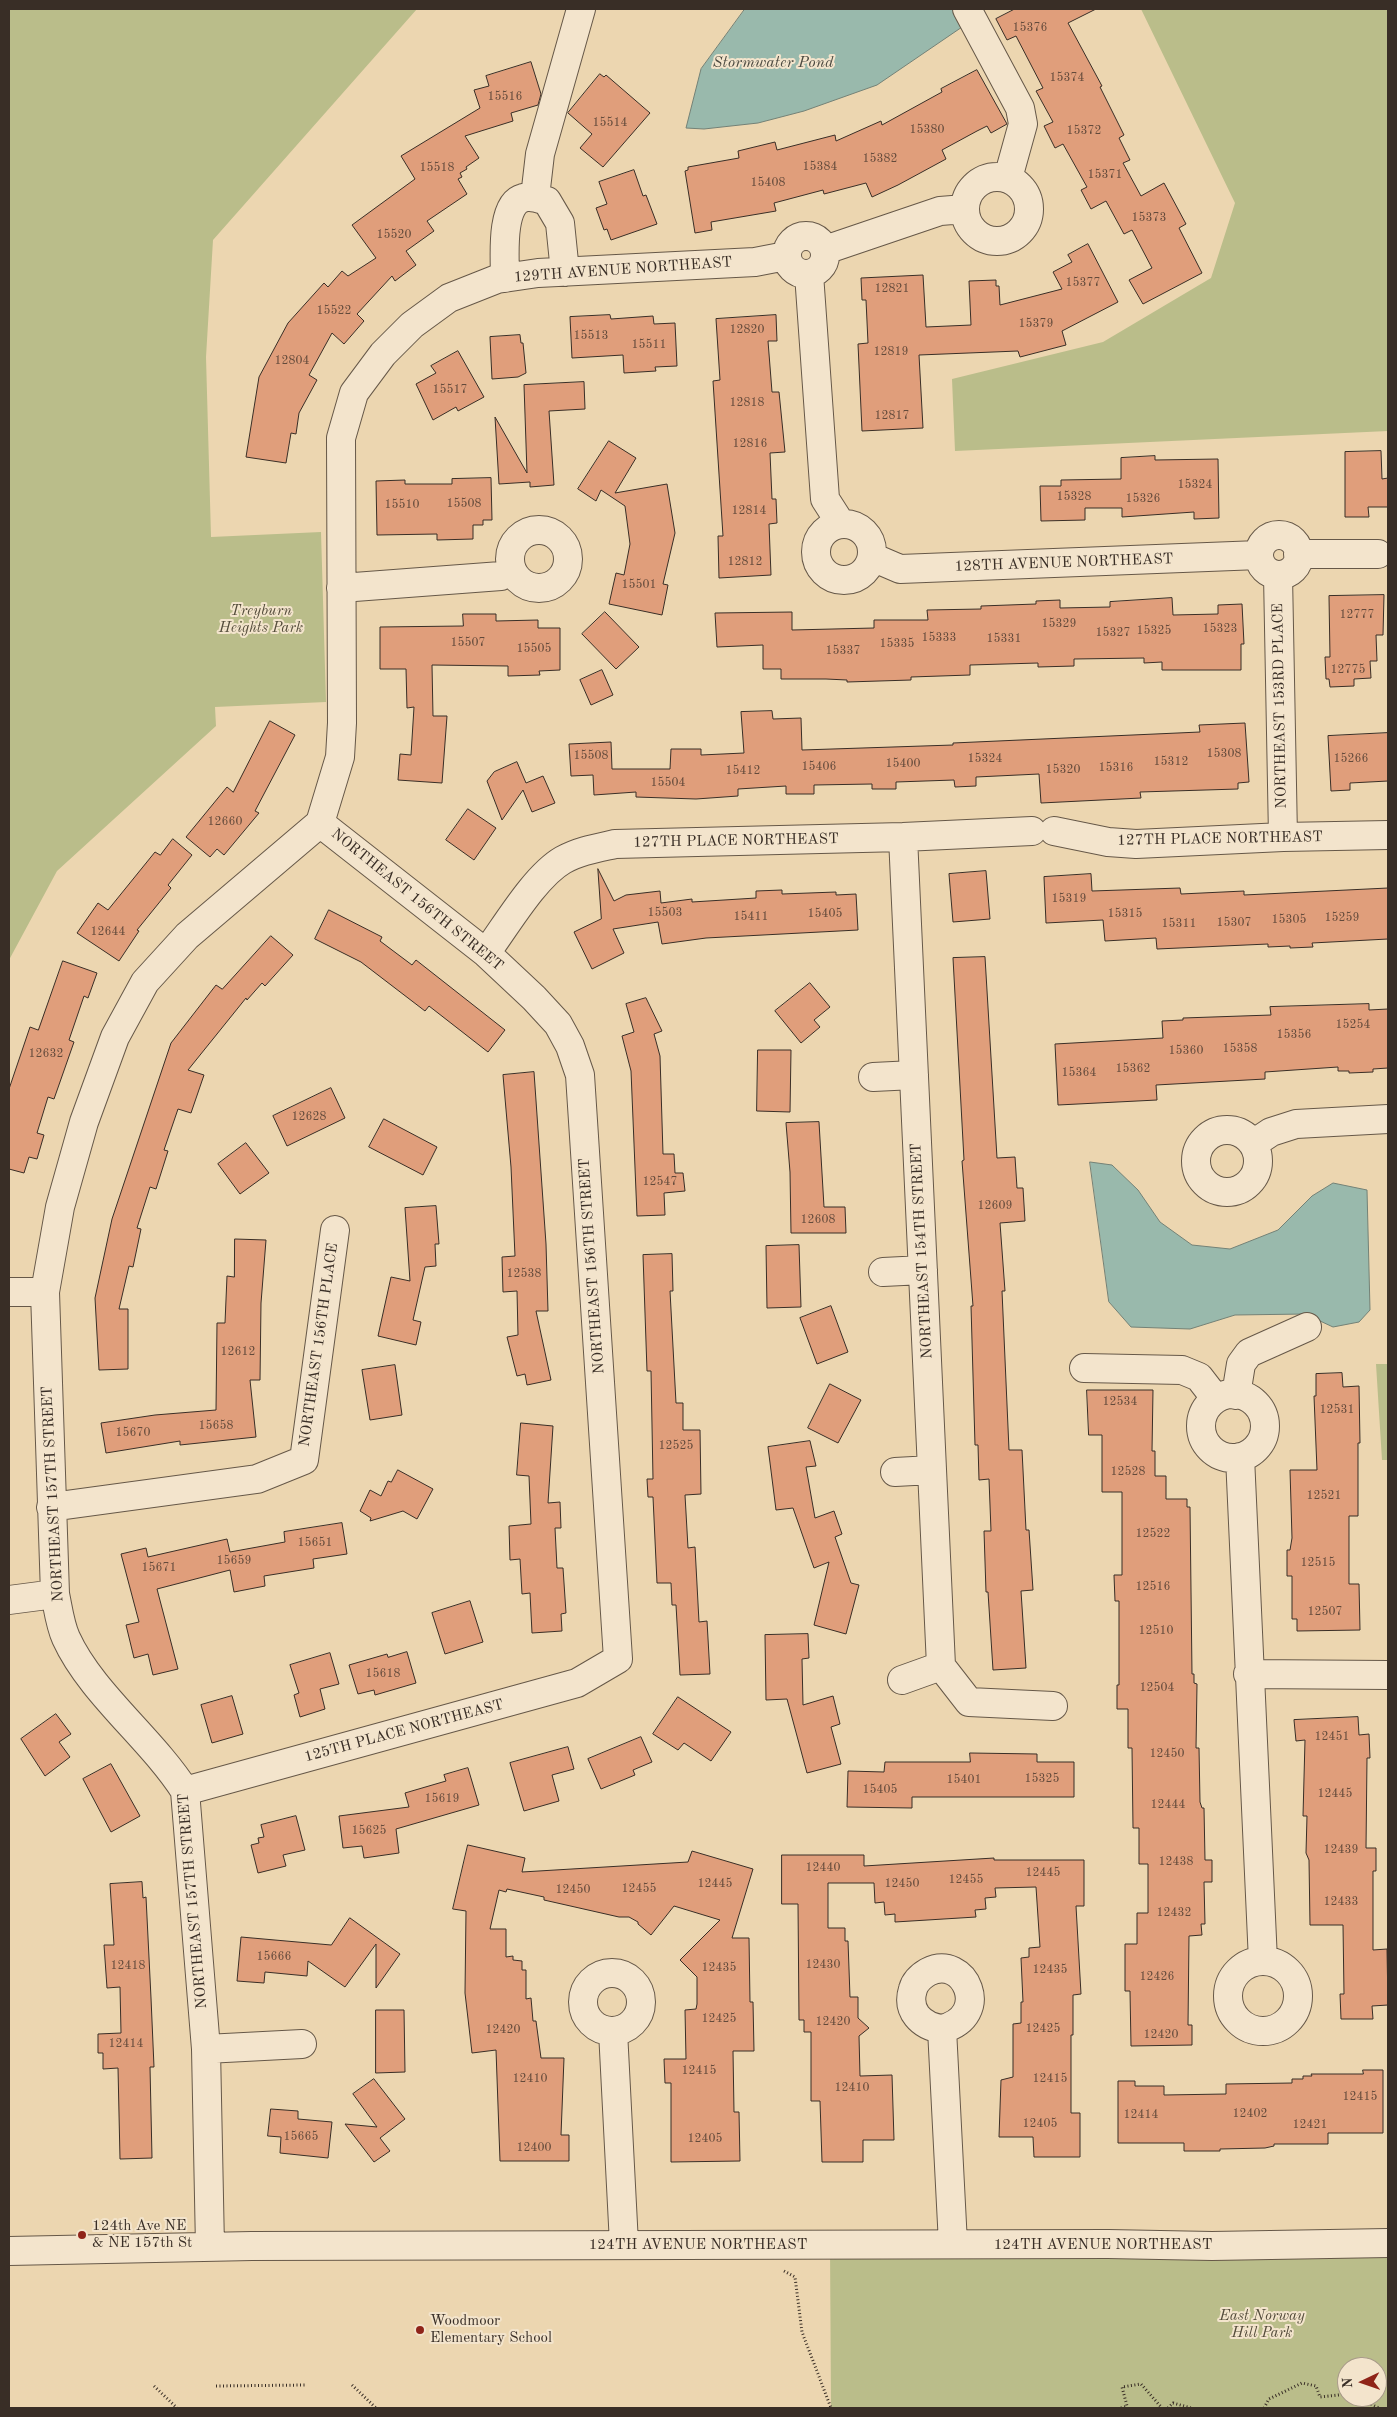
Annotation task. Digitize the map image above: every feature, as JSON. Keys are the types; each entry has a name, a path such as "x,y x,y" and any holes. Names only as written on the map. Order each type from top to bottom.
{"street":[{"path":"535,198 540,154 581,9"},
{"path":"968,9 1020,108 1024,124 1008,178"},
{"path":"997,176 1008,178 1024,190 1030,209 1028,220 1022,230 1014,237 1003,241 992,241 981,237 972,230 964,209 969,194 978,182 997,176"},
{"path":"505,278 505,233 512,206 523,198 535,198 546,201 560,223 565,272"},
{"path":"825,250 940,212 964,209"},
{"path":"800,236 812,236 818,239 825,250 824,263 820,268 809,274 796,272 786,256 790,244 800,236"},
{"name":"129TH AVENUE NORTHEAST","path":"354,393 383,354 412,325 450,298 505,278 565,272 755,262 786,256"},
{"path":"809,274 825,500 841,524"},
{"name":"NORTHEAST 156TH STREET","path":"354,393 341,438 343,693 340,757 320,823 486,952 558,1024 570,1046 580,1075 618,1659"},
{"path":"841,524 857,527 865,532 870,541 872,557 868,567 854,579 831,578 818,563 816,553 818,540 832,526 841,524"},
{"path":"1276,536 1287,538 1293,542 1298,554 1295,566 1290,571 1278,575 1263,568 1259,555 1264,542 1276,536"},
{"path":"1298,554 1378,554"},
{"name":"128TH AVENUE NORTHEAST","path":"872,557 900,568 1259,555"},
{"path":"341,588 501,576 512,570"},
{"name":"NORTHEAST 153RD PLACE","path":"1278,575 1284,837"},
{"name":"NORTHEAST 157TH STREET","path":"210,2246 206,2049 185,1791 171,1769 86,1671 65,1638 55,1594 45,1292 60,1207 84,1122 115,1037 145,982 186,936 320,823"},
{"name":"127TH PLACE NORTHEAST","path":"486,952 541,878 562,861 585,851 615,844 903,837 1043,831 1108,842 1136,844 1284,837 1388,835"},
{"name":"NORTHEAST 154TH STREET","path":"903,837 941,1666"},
{"path":"872,1077 914,1075"},
{"path":"1253,1144 1271,1132 1296,1124 1388,1119"},
{"name":"NORTHEAST 156TH PLACE","path":"51,1507 257,1479 304,1460 335,1230"},
{"path":"883,1272 923,1270"},
{"path":"9,1292 45,1292"},
{"path":"1226,1397 1241,1364 1249,1353 1307,1327"},
{"path":"1084,1368 1182,1370 1199,1378 1226,1397"},
{"path":"1226,1397 1246,1398 1255,1403 1264,1422 1260,1442 1254,1450 1240,1457 1224,1457 1215,1453 1202,1436 1203,1416 1208,1406 1226,1397"},
{"path":"1240,1457 1248,1674 1263,1961"},
{"path":"895,1472 932,1470"},
{"path":"9,1600 55,1594"},
{"name":"125TH PLACE NORTHEAST","path":"185,1791 577,1683 618,1659"},
{"path":"902,1680 941,1666 969,1702 1053,1706"},
{"path":"1248,1674 1388,1675"},
{"path":"942,2028 953,2244"},
{"path":"613,2031 624,2244"},
{"path":"206,2049 302,2044"},
{"name":"124TH AVENUE NORTHEAST","path":"9,2252 210,2246 953,2244 1212,2246 1388,2243"}],"path":[{"path":"780,2269 795,2277 802,2332 831,2408"},
{"path":"1264,2408 1270,2399 1302,2383 1316,2386 1320,2397 1337,2395"},
{"path":"1121,2408 1127,2406 1122,2387 1141,2384 1162,2408"},
{"path":"352,2385 376,2408"},
{"path":"154,2386 177,2408"},
{"path":"216,2386 306,2386"},
{"path":"1168,2408 1173,2403 1190,2408"}],"green space":[{"name":"Treyburn Heights Park","path":"9,9 417,9 213,240 206,357 211,537 321,532 326,702 215,707 216,726 57,871 9,960"},
{"path":"1141,9 1388,9 1388,431 955,451 952,379 1103,342 1211,278 1235,203"},
{"path":"1376,1364 1388,1364 1388,1460 1382,1460"},
{"name":"East Norway Hill Park","path":"1388,2240 1388,2408 831,2408 830,2245"}],"water":[{"name":"Stormwater Pond","path":"745,9 957,9 965,25 877,85 804,111 758,123 704,129 686,128 701,69"},
{"path":"1090,1162 1112,1165 1138,1190 1160,1222 1192,1245 1230,1249 1278,1230 1312,1196 1333,1183 1367,1190 1370,1310 1359,1322 1333,1327 1305,1314 1235,1315 1190,1329 1131,1327 1109,1302"}],"building":[{"path":"1015,9 1096,9 1068,23 1102,86 1100,87 1124,135 1119,138 1130,160 1123,163 1141,196 1164,183 1186,224 1179,228 1202,273 1143,304 1129,280 1152,268 1132,230 1124,234 1106,201 1091,209 1081,190 1087,187 1063,144 1055,148 1044,126 1053,122 1036,91 1043,88 1016,36 1007,40 996,19"},
{"path":"531,62 541,94 538,105 511,113 513,121 465,136 479,158 460,173 462,177 458,179 467,194 427,221 434,231 406,251 416,265 395,281 392,276 357,314 364,321 344,344 332,333 309,375 317,380 299,413 296,434 291,433 286,463 246,457 259,377 288,323 324,283 328,287 342,271 348,276 376,258 352,225 415,179 401,156 480,108 474,90 489,86 486,76"},
{"path":"977,70 1007,124 991,133 987,126 977,131 942,150 946,159 872,197 866,183 824,194 823,190 774,203 776,211 711,222 712,230 695,233 685,171 688,170 688,167 739,158 738,151 775,142 777,150 835,135 836,141 881,121 882,125 942,92 941,89"},
{"path":"600,74 604,77 606,75 650,113 603,167 580,148 592,134 568,113"},
{"path":"634,170 643,196 646,195 657,224 611,240 607,229 604,230 596,208 607,204 599,182"},
{"path":"1088,244 1118,302 1062,331 1066,345 1020,357 1018,351 919,355 923,428 862,431 858,344 868,343 866,300 862,300 861,278 923,275 926,327 971,325 969,281 996,280 996,286 999,286 1000,305 1062,289 1053,272 1072,262 1068,255"},
{"path":"610,315 611,319 653,316 654,324 675,323 677,366 655,367 656,371 624,373 623,355 572,358 570,317"},
{"path":"776,315 777,341 768,341 772,392 779,392 785,452 770,453 772,499 776,499 777,523 769,524 771,575 719,578 718,536 723,536 713,381 720,380 716,319"},
{"path":"520,335 521,343 523,343 526,373 518,377 492,379 490,337"},
{"path":"458,351 484,397 458,411 456,407 433,420 416,384 436,373 431,366"},
{"path":"584,382 585,409 549,411 554,485 530,487 530,482 499,484 495,417 527,473 524,385"},
{"path":"609,441 636,458 615,493 667,484 675,533 663,584 668,585 662,615 609,604 616,573 624,575 630,544 625,506 601,490 596,501 578,489"},
{"path":"1381,451 1382,479 1388,478 1388,507 1368,507 1369,517 1345,517 1345,452"},
{"path":"1155,456 1155,460 1218,459 1219,518 1194,519 1194,512 1122,517 1122,508 1085,508 1085,520 1041,521 1040,486 1061,486 1061,480 1121,479 1121,458"},
{"path":"491,478 492,520 483,520 483,525 473,525 473,539 437,540 437,534 377,535 376,481 405,480 405,484 452,484 452,479"},
{"path":"1384,595 1383,635 1376,635 1377,661 1370,661 1371,678 1354,679 1354,686 1330,687 1329,679 1326,679 1325,657 1330,657 1329,596"},
{"path":"1172,598 1173,615 1218,614 1218,605 1242,604 1244,644 1241,644 1241,670 1162,670 1162,662 1144,663 1144,658 1074,659 1074,666 1038,667 1038,663 970,665 970,675 911,677 911,680 847,682 847,680 826,679 781,679 781,669 763,669 763,645 717,647 715,613 792,612 792,630 874,628 874,620 928,620 927,610 981,609 981,606 1036,604 1036,601 1060,600 1060,608 1110,607 1110,602"},
{"path":"605,612 639,647 616,669 582,634"},
{"path":"463,614 496,614 496,621 538,620 538,628 560,628 560,670 539,671 540,675 508,676 508,666 432,665 433,716 447,716 442,783 398,780 400,754 411,755 414,707 407,708 406,669 380,669 380,627 463,626"},
{"path":"602,670 613,695 591,705 580,680"},
{"path":"772,711 773,719 801,718 802,750 953,745 953,743 1200,732 1199,725 1245,723 1249,782 1238,783 1238,789 1140,792 1141,798 1041,803 1039,774 976,777 976,786 955,787 954,780 896,782 896,789 872,789 872,784 814,785 814,794 786,794 786,786 738,789 738,796 696,799 636,797 636,792 594,795 593,775 571,776 569,744 611,742 612,769 670,769 671,749 701,749 701,755 744,753 741,712"},
{"path":"270,721 295,735 255,811 259,813 224,855 217,849 210,857 186,837 227,787 233,792"},
{"path":"1388,733 1388,781 1350,783 1350,790 1331,791 1328,736"},
{"path":"517,762 526,783 543,776 555,803 532,812 523,790 502,820 487,781 494,772"},
{"path":"468,809 496,828 474,860 446,840"},
{"path":"173,839 192,855 168,885 171,888 137,930 139,931 119,961 77,933 98,903 108,910 155,852 160,855"},
{"path":"598,869 614,901 626,895 660,891 661,903 692,899 692,902 756,898 756,891 782,890 782,894 836,892 836,895 856,894 858,930 706,938 662,944 658,922 613,929 624,953 592,969 574,932 601,919"},
{"path":"986,871 990,919 953,922 949,874"},
{"path":"1091,874 1092,891 1180,888 1181,894 1244,891 1244,895 1388,888 1388,939 1312,943 1313,947 1290,948 1290,946 1268,947 1268,944 1157,949 1156,938 1105,941 1103,920 1046,923 1044,877"},
{"path":"329,910 382,937 380,941 412,965 416,960 505,1030 488,1052 429,1006 425,1011 361,962 315,939"},
{"path":"271,936 293,955 265,986 262,983 247,1000 246,998 188,1070 204,1075 191,1113 178,1109 164,1150 168,1151 156,1189 150,1187 137,1228 141,1229 133,1267 129,1266 119,1309 128,1309 128,1369 99,1370 95,1298 112,1219 171,1043 216,985 222,989"},
{"path":"985,957 997,1158 1015,1157 1017,1188 1023,1188 1025,1221 1000,1223 1005,1291 1002,1291 1009,1450 1022,1450 1026,1530 1029,1530 1033,1590 1021,1591 1026,1668 993,1670 988,1592 986,1592 984,1531 991,1531 989,1479 979,1480 978,1445 975,1445 971,1306 973,1306 962,1161 964,1160 953,958"},
{"path":"63,961 97,973 88,998 84,996 69,1040 74,1042 54,1099 48,1097 37,1133 44,1135 37,1159 29,1157 24,1173 9,1169 9,1089 30,1027 38,1030"},
{"path":"810,983 830,1007 814,1020 820,1027 801,1043 775,1011"},
{"path":"646,998 662,1031 654,1034 660,1056 663,1154 674,1154 675,1173 683,1173 685,1191 664,1193 665,1215 637,1216 631,1071 622,1036 634,1032 626,1004"},
{"path":"1369,1004 1369,1010 1388,1009 1388,1068 1373,1069 1373,1072 1349,1073 1349,1071 1338,1071 1338,1067 1265,1072 1265,1079 1156,1085 1157,1100 1058,1105 1055,1044 1163,1038 1162,1021 1183,1020 1183,1018 1271,1015 1270,1007"},
{"path":"758,1050 791,1050 790,1112 757,1111"},
{"path":"534,1072 546,1244 548,1311 536,1311 551,1380 527,1385 525,1374 517,1376 507,1337 518,1335 517,1291 503,1292 502,1257 515,1256 511,1167 503,1075"},
{"path":"331,1088 345,1118 287,1146 273,1116"},
{"path":"384,1119 437,1147 423,1175 369,1147"},
{"path":"819,1122 824,1207 845,1207 846,1233 791,1233 790,1172 786,1123"},
{"path":"246,1143 269,1173 240,1194 218,1164"},
{"path":"436,1206 439,1244 435,1244 436,1266 425,1267 413,1320 421,1322 416,1345 378,1336 391,1277 410,1281 405,1208"},
{"path":"235,1239 266,1240 261,1303 260,1380 250,1380 256,1437 180,1445 180,1441 106,1453 101,1423 155,1415 216,1410 217,1323 225,1323 227,1276 234,1277"},
{"path":"799,1245 801,1307 767,1308 766,1246"},
{"path":"672,1254 673,1291 670,1291 676,1403 683,1403 683,1430 700,1430 701,1494 685,1495 688,1548 695,1547 699,1622 707,1621 710,1674 680,1675 676,1605 672,1605 671,1583 657,1583 653,1497 648,1497 647,1479 653,1479 651,1371 647,1371 643,1255"},
{"path":"831,1306 848,1352 817,1364 800,1318"},
{"path":"395,1365 402,1415 370,1420 362,1370"},
{"path":"1342,1373 1343,1387 1359,1386 1358,1516 1349,1516 1349,1584 1359,1584 1360,1630 1297,1631 1297,1619 1292,1619 1292,1576 1287,1576 1287,1550 1290,1550 1292,1538 1290,1470 1317,1470 1314,1396 1316,1396 1316,1374"},
{"path":"830,1384 861,1400 838,1443 808,1428"},
{"path":"1087,1390 1153,1390 1152,1451 1155,1451 1155,1476 1166,1476 1166,1499 1187,1499 1187,1507 1190,1507 1192,1674 1194,1674 1194,1683 1197,1684 1196,1748 1199,1748 1200,1802 1202,1808 1204,1808 1205,1860 1212,1860 1212,1882 1204,1882 1205,1924 1201,1924 1202,1935 1189,1936 1188,2025 1192,2025 1192,2045 1131,2046 1130,1991 1125,1991 1125,1944 1137,1944 1137,1913 1148,1913 1148,1864 1139,1864 1139,1828 1133,1828 1132,1748 1128,1748 1128,1709 1117,1709 1117,1685 1119,1685 1119,1601 1115,1601 1114,1575 1122,1575 1122,1492 1102,1492 1102,1435 1089,1435"},
{"path":"521,1423 553,1426 548,1503 560,1502 561,1528 555,1528 557,1568 563,1568 566,1613 561,1614 562,1631 532,1633 530,1593 522,1594 520,1559 510,1560 509,1526 531,1524 529,1476 517,1475"},
{"path":"810,1441 816,1466 806,1467 815,1518 834,1511 842,1534 835,1537 851,1583 859,1585 846,1634 814,1625 829,1562 814,1568 793,1508 776,1510 768,1447"},
{"path":"398,1470 433,1489 417,1519 403,1511 370,1521 371,1518 360,1511 370,1490 381,1496 388,1481 391,1482"},
{"path":"342,1523 347,1554 313,1559 314,1568 264,1576 265,1586 234,1592 230,1570 157,1589 178,1669 153,1675 148,1654 134,1658 126,1625 139,1622 121,1554 146,1548 148,1557 227,1539 230,1552 285,1542 284,1532"},
{"path":"470,1601 483,1642 445,1654 432,1613"},
{"path":"808,1634 809,1658 802,1659 803,1705 833,1696 840,1724 831,1727 841,1764 807,1773 787,1699 766,1700 765,1635"},
{"path":"407,1652 416,1683 375,1695 374,1690 358,1694 349,1665 387,1654 388,1657"},
{"path":"330,1653 339,1684 320,1689 325,1709 300,1717 294,1695 299,1693 290,1665"},
{"path":"232,1696 243,1734 212,1743 201,1705"},
{"path":"678,1697 731,1732 711,1761 684,1743 678,1750 653,1734"},
{"path":"56,1714 71,1734 59,1742 70,1757 45,1776 21,1739"},
{"path":"1358,1717 1359,1735 1369,1734 1370,1758 1367,1758 1366,1848 1376,1848 1376,1871 1373,1871 1373,1950 1387,1949 1388,2005 1372,2006 1373,2019 1341,2019 1340,1994 1344,1994 1343,1925 1310,1925 1309,1860 1306,1853 1307,1816 1303,1816 1305,1740 1296,1741 1294,1720"},
{"path":"641,1737 652,1762 633,1770 635,1775 601,1789 588,1759"},
{"path":"568,1747 574,1769 552,1775 559,1801 524,1811 510,1763"},
{"path":"970,1753 1037,1754 1037,1762 1074,1762 1074,1797 912,1797 912,1808 847,1807 848,1771 884,1772 885,1762 970,1762"},
{"path":"111,1764 140,1816 111,1832 83,1779"},
{"path":"468,1768 479,1805 396,1829 399,1853 364,1858 362,1846 343,1848 339,1816 409,1807 405,1793 446,1781 444,1775"},
{"path":"296,1816 305,1850 283,1855 286,1866 258,1873 251,1845 259,1843 258,1838 264,1837 261,1825"},
{"path":"468,1845 525,1858 522,1872 688,1862 692,1851 753,1869 732,1938 749,1938 750,2002 753,2002 754,2051 733,2051 734,2112 739,2112 740,2161 671,2162 671,2083 665,2083 664,2059 686,2059 685,2010 696,2009 697,2004 697,1977 680,1960 720,1920 674,1906 651,1935 638,1922 629,1917 619,1917 544,1900 544,1897 507,1889 506,1892 499,1890 490,1929 506,1929 506,1957 513,1956 513,1960 522,1961 522,1970 526,1970 526,1999 531,1998 533,2021 536,2021 541,2058 564,2058 561,2135 569,2135 569,2161 500,2161 496,2050 472,2053 465,1993 466,1911 453,1909"},
{"path":"782,1855 864,1855 864,1866 994,1858 994,1860 1084,1860 1084,1906 1076,1906 1081,1994 1073,1995 1073,2035 1071,2035 1071,2113 1080,2113 1080,2157 1034,2157 1033,2137 999,2137 1001,2080 1013,2077 1013,2024 1021,2023 1021,2002 1023,2002 1021,1958 1029,1957 1029,1948 1040,1947 1036,1887 995,1888 996,1897 985,1898 986,1909 975,1910 976,1917 895,1922 895,1914 885,1915 884,1902 875,1903 874,1883 828,1883 828,1928 845,1928 845,1941 848,1941 850,1997 858,1997 858,2018 869,2028 859,2036 860,2076 892,2075 894,2140 863,2140 863,2162 822,2162 820,2101 811,2101 811,2032 804,2032 804,2020 799,2020 798,1904 782,1904"},
{"path":"142,1882 143,1898 146,1897 154,2067 150,2067 152,2158 120,2159 118,2068 103,2069 103,2053 98,2053 98,2034 121,2033 120,1987 107,1988 104,1945 114,1945 110,1884"},
{"path":"350,1918 400,1954 376,1988 376,1944 345,1987 308,1961 307,1976 265,1972 264,1983 237,1981 241,1937 331,1945"},
{"path":"376,2010 404,2010 405,2072 376,2073"},
{"path":"1363,2070 1383,2070 1383,2133 1328,2133 1328,2144 1274,2144 1274,2146 1265,2148 1220,2149 1220,2151 1184,2151 1184,2143 1118,2143 1118,2081 1135,2081 1135,2086 1164,2086 1164,2095 1226,2094 1226,2084 1292,2083 1292,2079 1303,2079 1303,2076 1312,2076 1311,2074 1363,2074"},
{"path":"374,2079 405,2119 380,2138 390,2151 374,2162 345,2124 377,2127 353,2094"},
{"path":"271,2109 298,2111 298,2119 332,2122 328,2158 280,2153 281,2137 268,2136"}],"place":[{"name":"124th Ave NE & NE 157th St","path":"82,2235"},
{"name":"Woodmoor Elementary School","path":"420,2330"}]}
